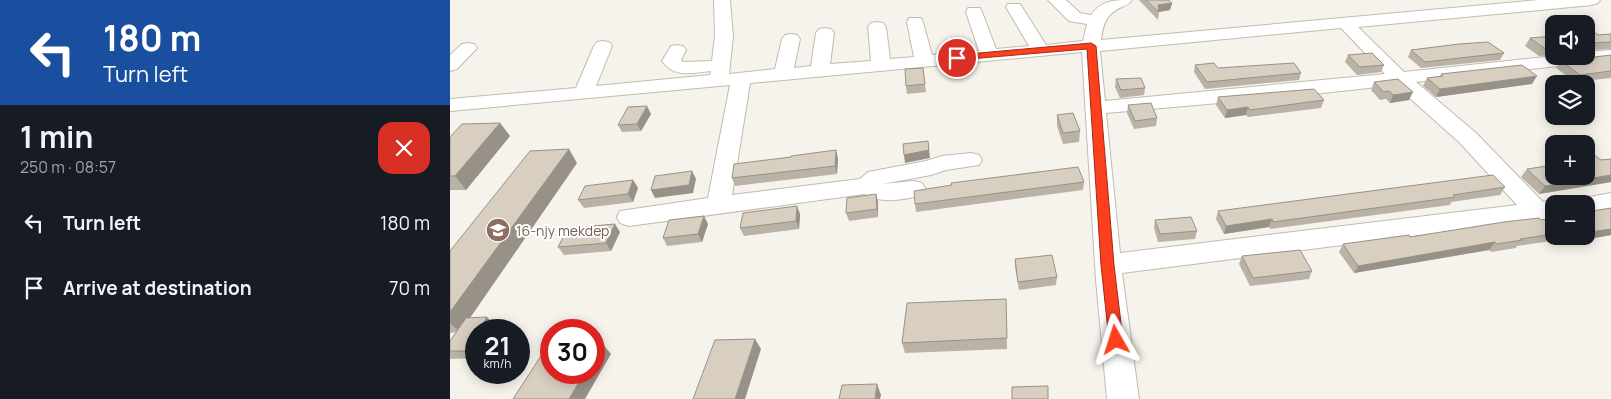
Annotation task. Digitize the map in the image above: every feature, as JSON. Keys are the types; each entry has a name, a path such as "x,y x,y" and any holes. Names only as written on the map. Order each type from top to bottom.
{"street":[{"path":"720,72 724,36 722,0"},
{"path":"1056,0 1075,17 1094,21"},
{"path":"1123,399 1108,265 1091,46 1094,21 1098,14 1105,8 1124,0"},
{"path":"676,50 671,62 679,68 720,72 741,78 1592,0"},
{"path":"1014,7 1040,50"},
{"path":"974,12 989,55"},
{"path":"915,22 924,61"},
{"path":"1345,23 1399,78 1545,209"},
{"path":"877,27 881,64"},
{"path":"820,70 825,33"},
{"path":"784,73 791,39"},
{"path":"583,93 603,46"},
{"path":"450,65 468,48"},
{"path":"1096,108 1287,90 1611,55"},
{"path":"450,105 583,93 720,72"},
{"path":"718,206 741,78"},
{"path":"867,186 876,177 931,168 942,163 971,160"},
{"path":"629,217 867,186 880,193 914,190"},
{"path":"1595,203 1611,201"},
{"path":"1108,265 1545,210"}],"building":[{"path":"1146,0 1168,0 1172,3 1158,5 1159,12"},
{"path":"1595,33 1598,35 1611,34 1611,42 1595,43"},
{"path":"1545,37 1545,48 1544,48 1530,38"},
{"path":"1488,42 1504,53 1425,62 1411,50 1459,44"},
{"path":"1372,53 1384,65 1360,67 1348,55"},
{"path":"1611,55 1611,71 1580,75 1566,65 1595,65 1595,57"},
{"path":"1214,63 1218,68 1294,63 1301,73 1207,82 1195,65"},
{"path":"1522,65 1537,76 1440,89 1427,78 1443,76 1441,74"},
{"path":"923,68 925,84 906,86 905,69"},
{"path":"1141,78 1145,88 1121,90 1116,79"},
{"path":"1398,79 1413,92 1393,95 1389,91 1384,92 1374,82"},
{"path":"1314,89 1324,100 1250,110 1248,107 1227,110 1218,97"},
{"path":"1151,103 1157,118 1135,121 1128,105"},
{"path":"647,106 637,124 618,125 628,107"},
{"path":"1073,113 1080,131 1063,133 1057,115"},
{"path":"500,123 455,176 450,176 450,137 462,124"},
{"path":"928,141 929,150 904,155 903,144"},
{"path":"569,149 450,312 450,251 530,151"},
{"path":"836,150 835,166 732,178 734,164"},
{"path":"1595,156 1601,160 1611,159 1611,175 1595,178"},
{"path":"1545,166 1545,185 1551,185 1545,186 1527,169"},
{"path":"1078,167 1084,182 915,204 914,191 952,185 951,183"},
{"path":"692,171 689,185 651,190 655,176"},
{"path":"1493,175 1505,187 1453,195 1455,197 1273,222 1272,219 1226,226 1218,211"},
{"path":"633,180 628,194 578,200 585,186"},
{"path":"876,194 877,209 846,213 847,198"},
{"path":"797,206 796,221 740,228 743,213"},
{"path":"1611,208 1611,229 1595,231 1595,211"},
{"path":"704,216 698,234 663,238 669,220"},
{"path":"1191,217 1197,231 1160,234 1155,220"},
{"path":"1539,218 1545,219 1545,235 1497,244 1495,242 1358,266 1343,244 1409,235 1410,237"},
{"path":"615,224 606,243 558,247 568,228"},
{"path":"1300,250 1312,271 1253,278 1242,256"},
{"path":"1052,255 1057,277 1018,282 1015,259"},
{"path":"1006,299 1007,338 902,343 907,303"},
{"path":"487,317 486,319 466,318"},
{"path":"465,319 465,351 450,351 450,341"},
{"path":"755,339 735,399 693,399 715,340"},
{"path":"540,357 540,384 578,384 569,399 513,399 523,384 530,384 530,373"},
{"path":"877,384 875,399 839,399 842,385"},
{"path":"1048,386 1048,399 1012,399 1012,387"}],"place":[{"name":"16-njy mekdep","path":"498,230"}],"route":[{"path":"957,58 1091,46 1108,265 1116,340"}]}
